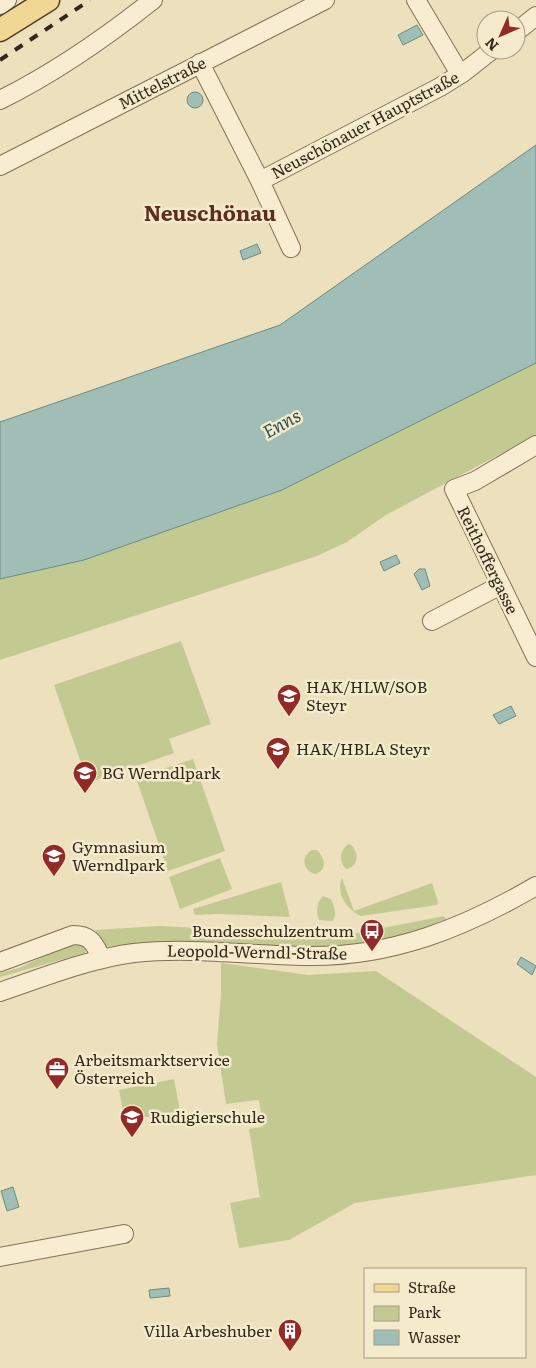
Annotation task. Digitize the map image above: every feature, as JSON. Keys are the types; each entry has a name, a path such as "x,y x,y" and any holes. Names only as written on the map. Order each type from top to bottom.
{"main road":[{"path":"0,30 48,0"}],"street":[{"path":"0,5 7,0"},
{"path":"0,100 81,54 152,0"},
{"name":"Mittelstraße","path":"0,166 325,0"},
{"path":"416,0 460,74"},
{"path":"526,24 536,16"},
{"name":"Neuschönauer Hauptstraße","path":"260,181 412,103 460,74 479,60"},
{"path":"200,63 260,181 291,248"},
{"name":"Reithoffergasse","path":"536,445 475,481 454,489 536,658"},
{"path":"432,621 501,585"},
{"name":"Leopold-Werndl-Straße","path":"0,992 102,960 132,954 165,951 199,951 305,956 372,952 395,947 471,921 536,886"},
{"path":"0,962 73,935 82,935 89,938 102,960"},
{"path":"0,1257 124,1234"}],"green space":[{"path":"536,363 536,435 386,515 347,542 317,556 0,660 0,579 84,560 282,490"},
{"path":"181,641 211,724 169,739 174,753 88,783 54,685"},
{"path":"193,759 225,851 168,871 136,778"},
{"path":"349,844 355,850 356,862 351,868 346,869 343,866 341,856"},
{"path":"312,850 317,850 322,856 324,863 320,872 316,874 308,870 305,863 306,856"},
{"path":"220,858 232,889 180,909 169,877"},
{"path":"342,878 354,911 432,883 438,902 437,905 361,916 356,913 347,906 344,901 340,890"},
{"path":"281,882 290,917 195,915 193,909"},
{"path":"323,896 331,899 335,912 333,921 319,920 317,908"},
{"path":"444,916 448,922 403,936 357,946 326,949 161,943 106,947 95,930 158,926 352,934"},
{"path":"78,943 83,945 86,950 85,953 0,977 0,973 19,968 68,945"},
{"path":"221,963 308,975 376,971 536,1077 536,1175 355,1203 289,1240 239,1248 230,1203 260,1197 249,1129 263,1127 259,1100 226,1104 217,1044 221,994"},
{"path":"174,1079 180,1111 125,1121 119,1090"}],"water":[{"path":"417,25 423,35 403,45 398,35"},
{"path":"192,92 198,92 203,97 201,106 192,108 187,103 187,97"},
{"name":"Enns","path":"536,145 536,363 282,490 84,560 0,579 0,422 280,325"},
{"path":"257,244 261,253 243,260 240,251"},
{"path":"396,555 400,563 384,571 380,562"},
{"path":"419,569 425,569 430,586 422,590 414,574"},
{"path":"511,706 516,716 499,724 493,715"},
{"path":"521,957 536,966 532,975 517,964"},
{"path":"13,1187 19,1207 7,1211 1,1191"},
{"path":"169,1288 170,1296 150,1298 149,1290"}],"railway":[{"path":"0,60 90,0"}],"place":[{"name":"HAK/HLW/SOB Steyr","path":"289,717"},
{"name":"HAK/HBLA Steyr","path":"278,770"},
{"name":"BG Werndlpark","path":"85,794"},
{"name":"Gymnasium Werndlpark","path":"54,877"},
{"name":"Bundesschulzentrum","path":"372,952"},
{"name":"Arbeitsmarktservice Österreich","path":"57,1090"},
{"name":"Rudigierschule","path":"132,1138"},
{"name":"Villa Arbeshuber","path":"290,1352"}],"district":[{"name":"Neuschönau","path":"210,214"}]}
